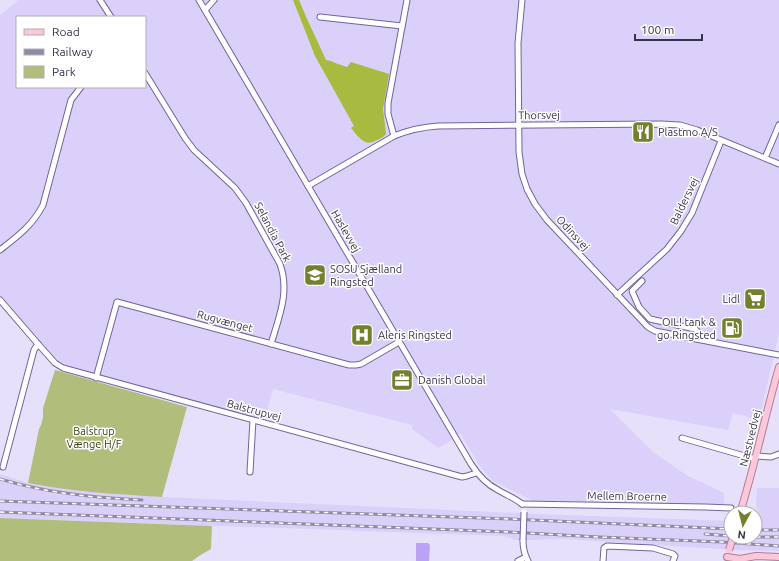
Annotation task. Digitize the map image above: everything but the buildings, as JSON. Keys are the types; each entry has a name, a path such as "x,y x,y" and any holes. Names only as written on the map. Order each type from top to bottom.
{"main road":[{"name":"Næstvedvej","path":"742,505 779,367"},
{"path":"731,545 727,559 740,559 756,556 779,557"},
{"path":"748,561 766,557"}],"street":[{"path":"100,0 110,16"},
{"name":"Haslevvej","path":"199,0 476,472"},
{"path":"394,136 388,114 388,103 407,0"},
{"name":"Odinsvej","path":"522,0 518,43 519,152 522,174 527,189 535,204 547,220 648,327 655,331 779,355"},
{"path":"205,10 211,1"},
{"path":"320,17 402,26"},
{"name":"Selandia Park","path":"146,75 194,150 235,188 246,203 280,264 283,272 285,290 271,344"},
{"path":"0,250 32,222 43,205 71,100 80,88"},
{"name":"Thorsvej","path":"308,186 394,136 408,130 424,127 519,125 680,125 697,130 779,164"},
{"path":"765,158 779,125"},
{"name":"Baldersvej","path":"617,295 667,249 681,231 692,213 721,141"},
{"path":"642,281 632,292 639,307 650,319 696,329 698,332 696,339"},
{"name":"Balstrupvej","path":"0,300 55,363 64,368 462,477 476,472"},
{"name":"Rugvænget","path":"96,378 117,302 349,365 361,364 399,342"},
{"path":"638,316 643,311"},
{"path":"3,467 34,350 38,344"},
{"path":"250,472 253,420"},
{"path":"682,438 756,458 771,457 779,454"},
{"path":"476,472 496,490 518,500 522,504 524,512 523,540 527,559 518,561"},
{"name":"Mellem Broerne","path":"522,504 723,508"},
{"path":"603,561 604,548 607,546 653,548 673,554 673,561"}],"shaded area":[{"path":"19,0 779,0 779,334 759,420 733,413 728,430 610,409 653,452 688,476 724,493 724,504 533,501 493,481 481,468 460,433 449,442 438,448 412,429 412,425 273,389 265,419 69,367 53,356 0,295 0,15"},
{"path":"0,474 42,486 162,497 723,521 723,545 763,545 763,505 756,505 757,488 779,488 779,551 737,550 563,539 516,540 503,536 0,518"},
{"path":"416,543 428,543 430,545 429,561 416,561"}],"green space":[{"path":"293,0 299,0 326,60 347,67 351,62 389,74 383,109 386,134 382,137 368,143 364,142 351,128 354,126 315,56"},
{"name":"Balstrup Vænge H/F","path":"55,370 187,407 162,497 78,491 28,483 39,429 43,417 43,408"},
{"path":"0,518 212,526 211,549 192,561 0,561"}],"railway":[{"path":"0,479 35,488 70,494 142,500"},
{"path":"0,501 510,519 723,529"},
{"path":"0,512 509,532 779,546"},
{"path":"763,530 779,530"},
{"path":"705,534 723,535"},
{"path":"763,537 779,537"}],"place":[{"name":"Plastmo A/S","path":"643,132"},
{"name":"SOSU Sjælland Ringsted","path":"315,275"},
{"name":"Lidl","path":"755,299"},
{"name":"OIL! tank & go Ringsted","path":"732,328"},
{"name":"Aleris Ringsted","path":"362,335"},
{"name":"Danish Global","path":"402,380"}]}
